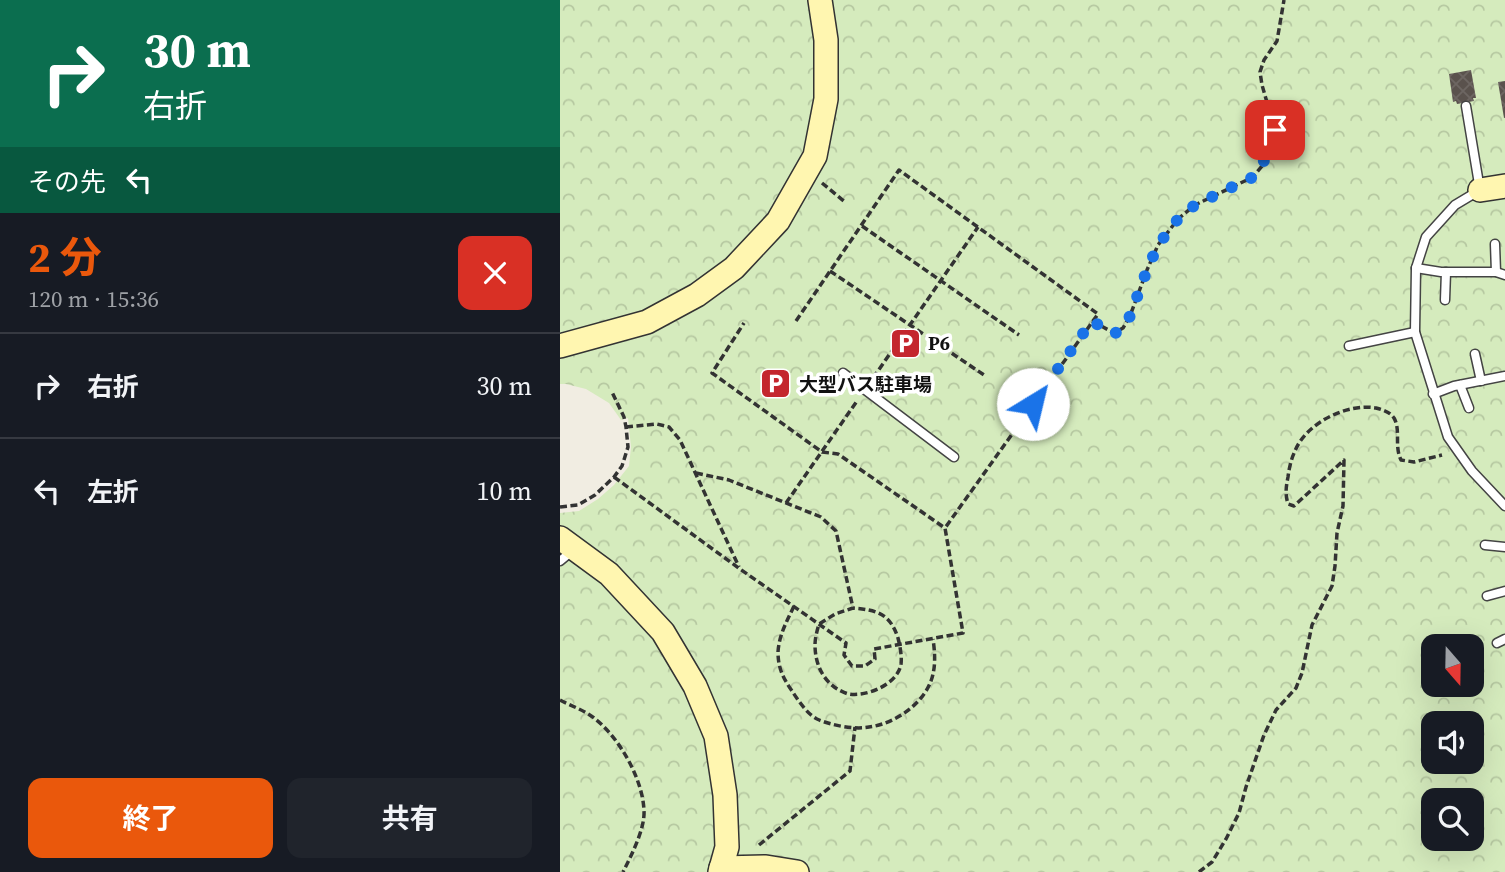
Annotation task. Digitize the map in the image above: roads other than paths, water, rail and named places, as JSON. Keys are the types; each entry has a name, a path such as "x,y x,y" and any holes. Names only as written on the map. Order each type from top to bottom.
{"street":[{"path":"560,346 647,322 697,295 734,268 778,221 815,156 824,111 826,40 820,0"},
{"path":"1480,190 1505,186"},
{"path":"565,549 609,574 663,632 695,686 716,736 725,795 727,847 721,870 766,867 797,872"}],"lane":[{"path":"1466,106 1480,190 1455,205 1426,237 1416,268 1415,332 1448,437 1472,471 1505,506"},
{"path":"1416,268 1446,272 1501,273 1495,244"},
{"path":"1445,300 1446,272"},
{"path":"1349,346 1415,332"},
{"path":"1475,354 1481,381"},
{"path":"844,373 954,457"},
{"path":"1433,394 1460,385 1504,379"},
{"path":"1460,385 1469,408"},
{"path":"1485,545 1505,547"},
{"path":"1487,596 1505,591"}],"place":[{"name":"P6","path":"905,343"},
{"name":"大型バス駐車場","path":"776,384"}]}
